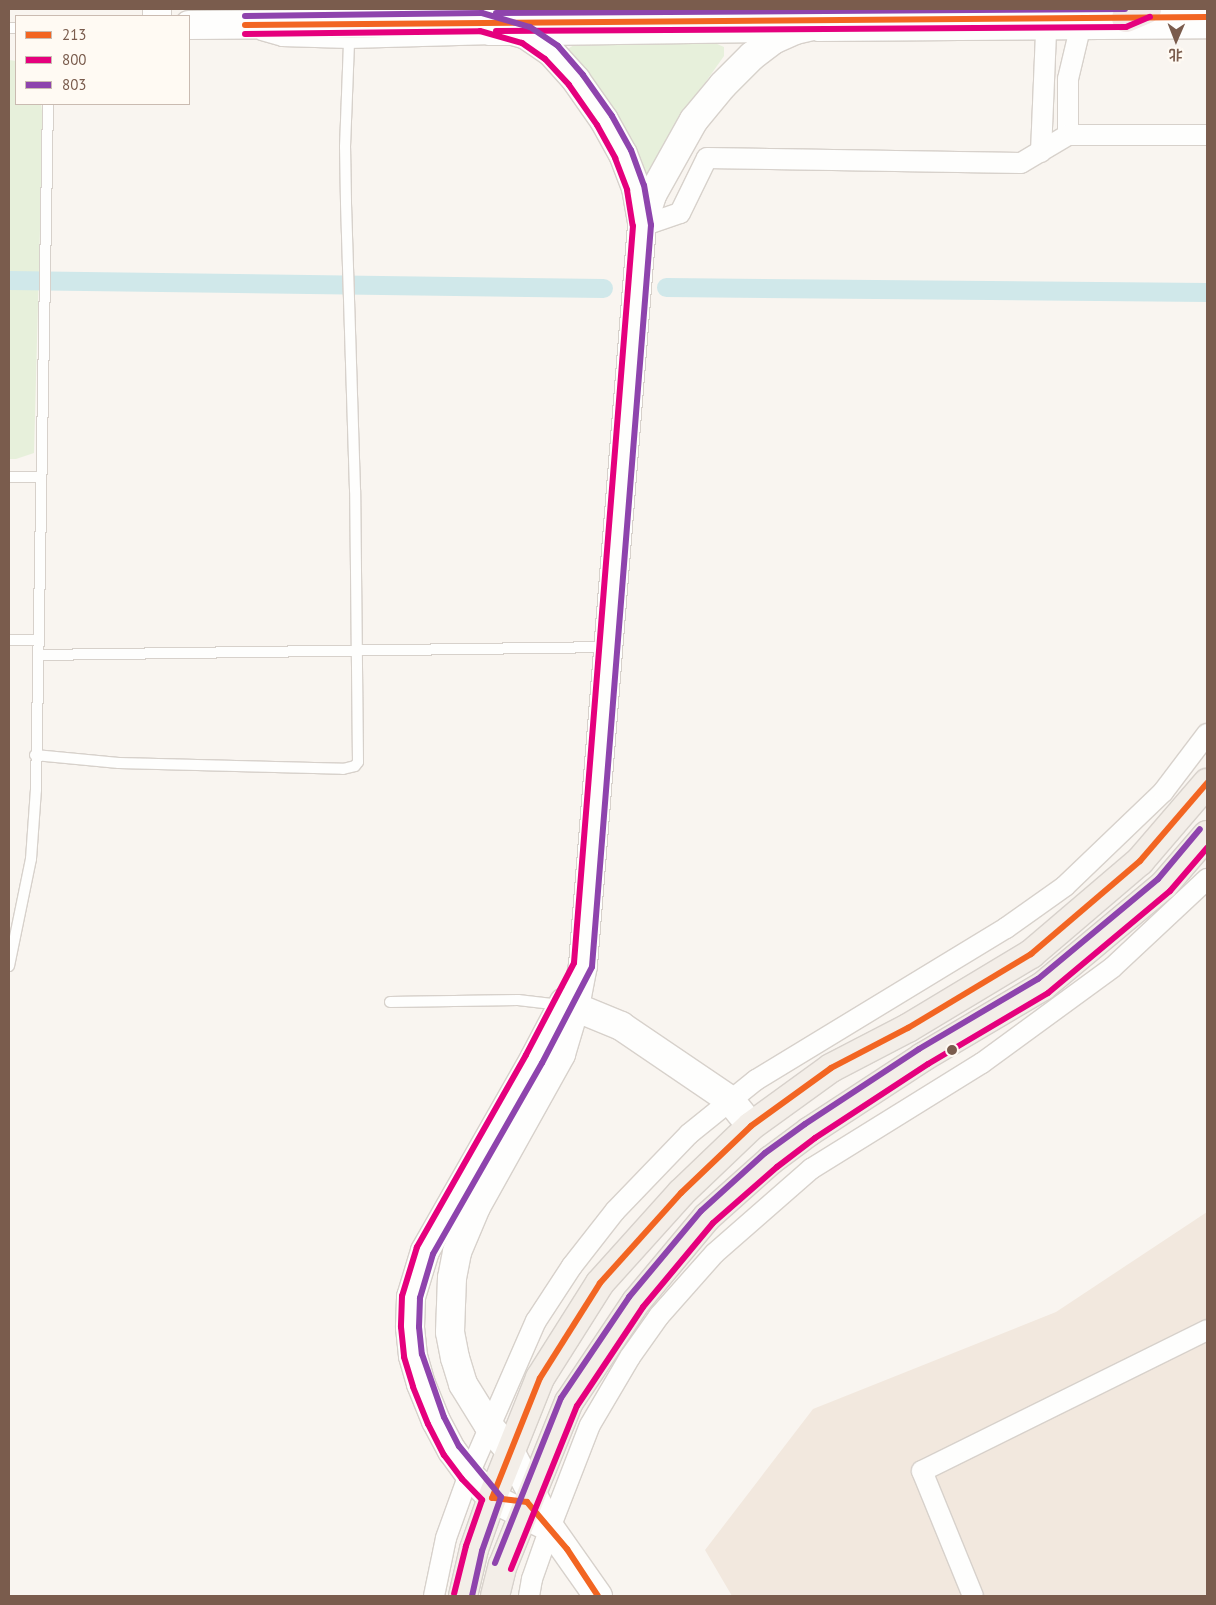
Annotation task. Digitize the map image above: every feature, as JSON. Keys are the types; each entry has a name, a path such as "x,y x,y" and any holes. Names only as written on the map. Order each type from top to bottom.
{"main road":[{"path":"463,1596 474,1549 492,1498 540,1378 600,1283 681,1193 751,1126 831,1068 908,1028 1031,954 1140,861 1207,783"},
{"path":"495,1596 503,1564 569,1402 636,1302 707,1217 771,1160 810,1131 923,1057 1043,986 1164,885 1207,835"}],"street":[{"path":"936,9 1005,19"},
{"path":"485,31 560,22 1005,19 1136,14 1207,17"},
{"path":"190,24 245,17 485,31 530,37 551,52 564,66 604,120 623,154 636,188 642,226"},
{"path":"598,1596 550,1528 527,1502 510,1451 489,1426 463,1384 450,1332 452,1278 466,1228 562,1054 569,1006 583,965 642,226 652,195 694,120 723,85 752,56 780,37 795,30 843,19"},
{"path":"1068,135 1068,79 1079,33"},
{"path":"1040,152 1046,34"},
{"path":"642,226 680,213 707,158 1021,163 1068,135 1207,135"},
{"path":"434,1596 446,1538 469,1474 536,1322 572,1266 615,1211 689,1134 756,1080 1006,928 1065,886 1163,792 1207,734"},
{"path":"530,1596 532,1579 590,1425 630,1357 659,1316 715,1253 812,1169 982,1063 1113,968 1207,879"},
{"path":"569,1006 621,1026 730,1100 751,1126"},
{"path":"527,1502 492,1498 469,1474 452,1451 436,1421 421,1384 413,1356 410,1327 411,1297 425,1251 534,1060 569,1006"},
{"path":"973,1596 922,1471 1207,1330"}],"lane":[{"path":"245,17 260,35 282,41 349,43 485,31"},
{"path":"530,37 560,22"},
{"path":"530,37 1207,33"},
{"path":"35,755 119,763 350,768 355,766 359,756 355,490 345,147 349,43"},
{"path":"9,966 31,859 36,790 35,755 48,105"},
{"path":"9,477 41,477"},
{"path":"9,640 38,640"},
{"path":"38,655 608,647"},
{"path":"390,1002 518,1000 569,1006"}],"shaded area":[{"path":"1207,1212 1207,1596 732,1596 705,1550 813,1409 1056,1312"}],"green space":[{"path":"715,43 724,47 724,56 676,124 651,172 648,173 645,173 566,50 574,45"},
{"path":"9,60 15,61 15,105 41,105 43,118 34,453 16,459 9,459"}],"waterway":[{"path":"9,280 603,288"},
{"path":"666,287 1207,292"}],"transit line":[{"name":"803","path":"496,13 1125,9"},
{"name":"803","path":"245,16 482,13 530,27 558,46 583,75 612,116 631,150 644,185 651,225 592,967 542,1063 433,1254 420,1298 419,1327 422,1354 444,1417 459,1446 501,1497 482,1551 472,1596"},
{"name":"800","path":"496,31 1126,27 1150,17"},
{"name":"213","path":"245,25 1207,17"},
{"name":"800","path":"245,34 480,31 522,43 545,59 569,85 597,125 615,158 627,190 633,226 574,963 526,1055 417,1247 402,1296 401,1327 404,1357 413,1387 428,1424 444,1455 462,1479 482,1500 466,1546 454,1594"},
{"name":"213","path":"527,1502 492,1498 540,1378 600,1283 681,1193 751,1126 831,1068 908,1028 1031,954 1140,861 1207,783"},
{"name":"803","path":"495,1563 561,1398 629,1297 701,1211 765,1153 805,1124 919,1049 1038,979 1158,879 1200,829"},
{"name":"800","path":"511,1569 577,1406 643,1307 713,1223 777,1167 815,1138 928,1064 1048,993 1170,891 1207,848"},
{"name":"213","path":"527,1502 567,1549 598,1596"}]}
